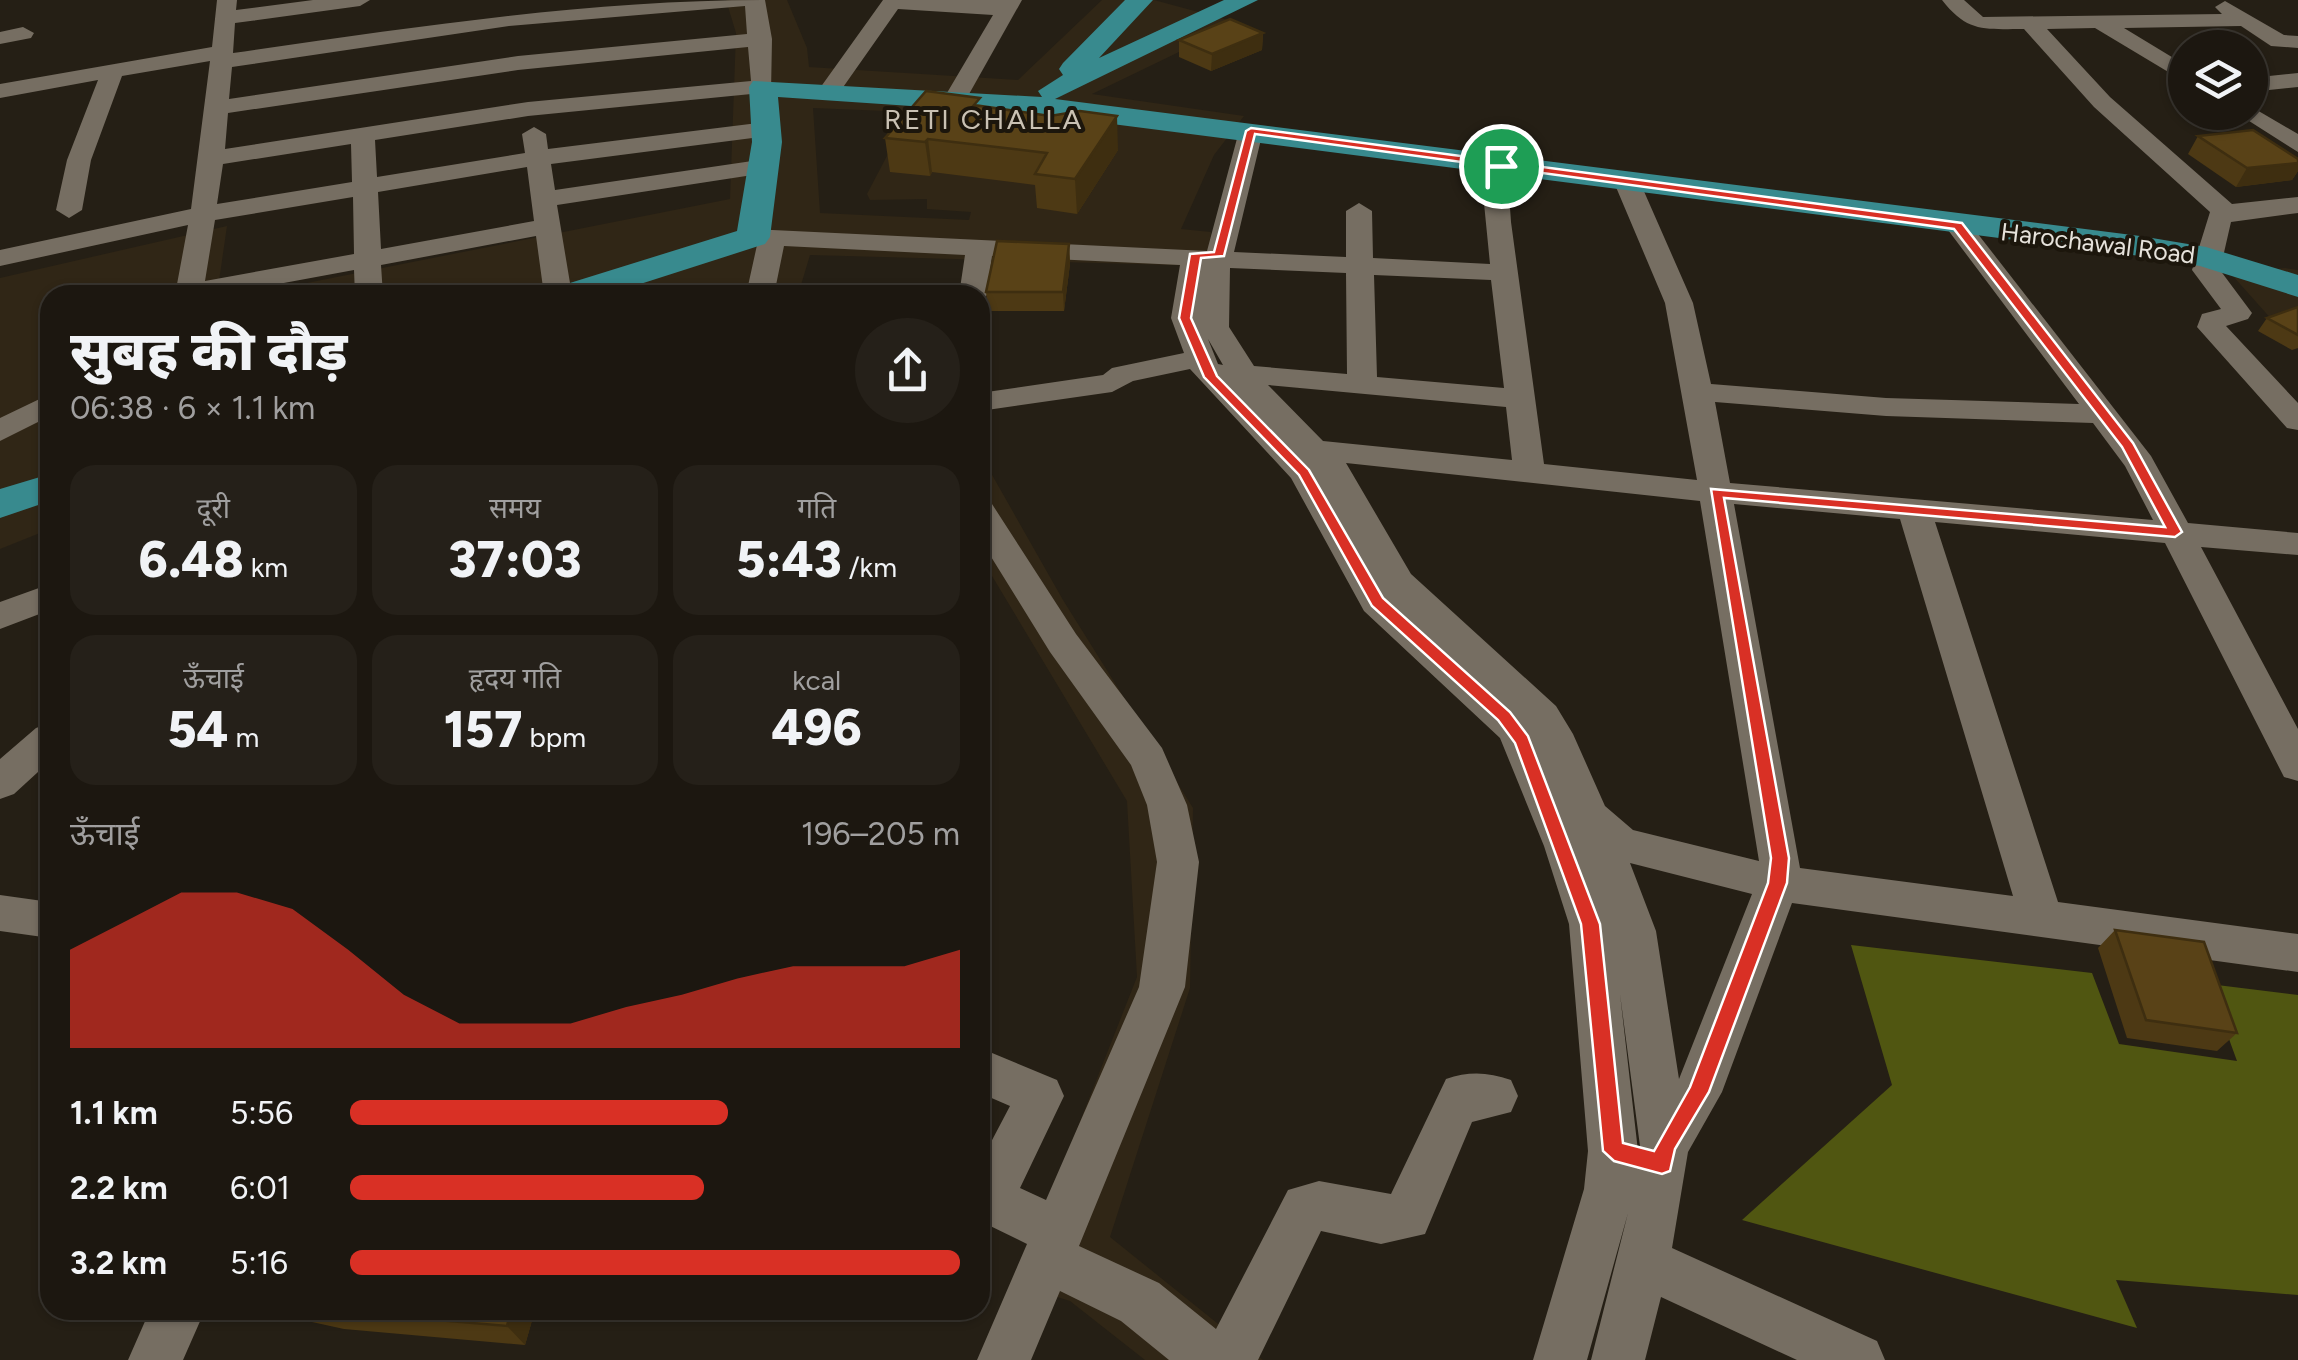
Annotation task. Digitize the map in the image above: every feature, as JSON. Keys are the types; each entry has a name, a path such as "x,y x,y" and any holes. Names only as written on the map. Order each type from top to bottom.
{"main road":[{"path":"1047,98 1140,0"},
{"path":"1047,98 1245,0"},
{"path":"604,285 762,238 767,130 763,87"},
{"name":"Harochawal Road","path":"763,87 956,98 1047,98 1501,166 2206,257 2298,286"},
{"path":"0,504 40,490"}],"street":[{"path":"191,285 212,158 225,9 363,0 368,84"},
{"path":"0,90 78,67 113,70 368,39 507,10 746,0"},
{"path":"212,158 528,108 763,87 755,0"},
{"path":"1952,0 1977,22 2246,20"},
{"path":"2074,0 2100,22 2168,64"},
{"path":"2213,0 2279,41 2298,42"},
{"path":"831,88 893,1 1009,5 956,98"},
{"path":"507,10 539,158 557,285"},
{"path":"2030,22 2102,102 2226,213"},
{"path":"0,38 23,33"},
{"path":"218,108 518,62 761,40"},
{"path":"69,210 78,160 113,70"},
{"path":"2268,83 2298,80"},
{"path":"601,191 608,100"},
{"path":"2268,126 2297,144"},
{"path":"1238,129 1207,255 1185,318 1217,369 1317,462 1377,602 1554,734 1634,931 1664,1155"},
{"path":"0,258 203,214 539,158 767,130"},
{"path":"363,134 369,285"},
{"path":"235,285 368,259 546,213 601,191 765,166"},
{"path":"1501,166 1496,192 1529,471"},
{"path":"1618,1360 1644,1262 1664,1155 1698,1092 1778,883 1778,836 1699,392 1679,303 1626,180"},
{"path":"2298,204 2226,213 2220,217 2206,257 2209,277 2238,313 2234,318 2212,320 2212,326 2298,421"},
{"path":"1359,212 1362,385"},
{"path":"1958,226 2140,463 2298,766"},
{"path":"760,285 762,238 1207,255 1507,273"},
{"path":"974,285 980,247"},
{"path":"990,401 1112,383 1123,374 1217,369 1520,399"},
{"path":"1699,392 1886,407 2105,414"},
{"path":"0,431 40,409"},
{"path":"1317,462 1529,471 1716,492 2298,544"},
{"path":"1914,509 2042,921"},
{"path":"990,528 1063,643 1148,760 1167,806 1178,862 1162,987 1004,1360"},
{"path":"0,616 40,600"},
{"path":"1517,709 1522,740 1590,924 1614,1151 1609,1189 1560,1360"},
{"path":"0,783 40,747"},
{"path":"1590,816 1621,844 1778,883 2298,953"},
{"path":"0,912 40,918"},
{"path":"990,1074 1040,1096 990,1186"},
{"path":"1229,1360 1306,1208 1330,1204 1392,1222 1407,1216 1454,1107 1463,1095 1476,1092 1494,1096"},
{"path":"1614,1151 1664,1155"},
{"path":"990,1201 1140,1302 1211,1360"},
{"path":"1644,1262 1858,1360"},
{"path":"156,1360 174,1320"}],"shaded area":[{"path":"726,0 787,0 807,48 809,67 1018,80 1102,0 1154,0 1239,23 1092,94 1244,116 1214,155 1181,229 1211,232 1208,266 810,255 801,285 296,285 730,199 736,33","holes":["813,108 910,112 867,194 870,200 927,199 927,209 971,212 969,220 820,213"]},
{"path":"227,226 218,285 40,285 40,533 0,549 0,278"},
{"path":"2298,270 2298,349 2232,275"},
{"path":"990,471 1063,600 1193,808 1190,988 1110,1237 1263,1360 1145,1360 1070,1301 1016,1284 1137,977 1127,801 990,573"}],"green space":[{"path":"1851,945 2092,973 2119,1044 2237,1061 2209,984 2298,995 2298,1295 2116,1280 2137,1328 1742,1220 1892,1085"}],"building":[{"path":"1230,19 1263,33 1212,54 1179,40"},
{"path":"926,91 980,98 974,105 1050,116 1080,111 1117,116 1075,179 1035,174 1047,153 885,138"},
{"path":"2253,130 2298,159 2298,163 2247,168 2198,136"},
{"path":"997,241 1069,244 1063,292 990,292 988,285"},
{"path":"2298,307 2298,335 2267,318"},
{"path":"2115,930 2204,942 2237,1033 2146,1020"},
{"path":"437,1320 508,1320 507,1326"}],"district":[{"name":"RETI CHALLA","path":"984,119"}],"route":[{"path":"1251,131 1501,166 1958,226 2128,446 2175,532 1716,492 1778,836 1778,883 1698,1092 1684,1121 1665,1146 1662,1164 1614,1151 1590,924 1565,846 1522,740 1504,716 1377,602 1304,473 1211,377 1186,325 1190,272 1196,254 1218,256 1251,131"}]}
